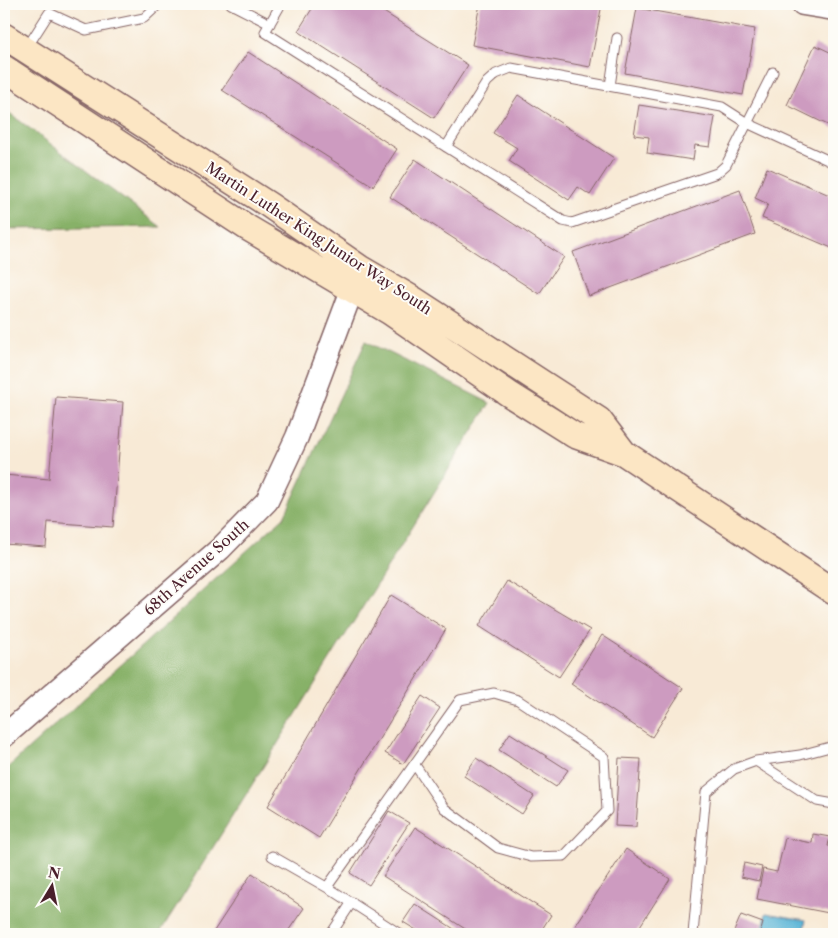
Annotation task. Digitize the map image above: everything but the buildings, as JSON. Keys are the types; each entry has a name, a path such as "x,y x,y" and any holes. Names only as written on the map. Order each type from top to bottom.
{"main road":[{"name":"Martin Luther King Junior Way South","path":"4,36 260,200 356,279"},
{"name":"Martin Luther King Junior Way South","path":"4,68 248,228 356,279 413,300 599,420 624,453 834,592"}],"street":[{"path":"803,4 834,9"},
{"name":"68th Avenue South","path":"4,736 220,549 267,501 297,437 356,279"}],"lane":[{"path":"26,50 49,13 52,12 69,24 86,30 144,18 159,4"},
{"path":"231,4 270,24"},
{"path":"281,4 265,32 563,222 572,223 717,173 726,165 773,72"},
{"path":"610,86 617,38"},
{"path":"446,147 487,82 496,74 511,68 722,107 747,123 834,163"},
{"path":"328,887 460,700 494,693 518,700 604,756 607,811 564,856 531,857 498,848 444,808 415,765"},
{"path":"693,934 706,792 734,769 756,761 800,755 833,745"},
{"path":"756,761 817,800 834,804"},
{"path":"272,856 328,887 400,934"},
{"path":"331,934 352,902"}],"green space":[{"path":"4,109 161,227 4,229"},
{"path":"366,341 490,403 159,934 4,934 4,771 284,517"}],"water":[{"path":"766,913 806,920 803,934 762,934"}]}
